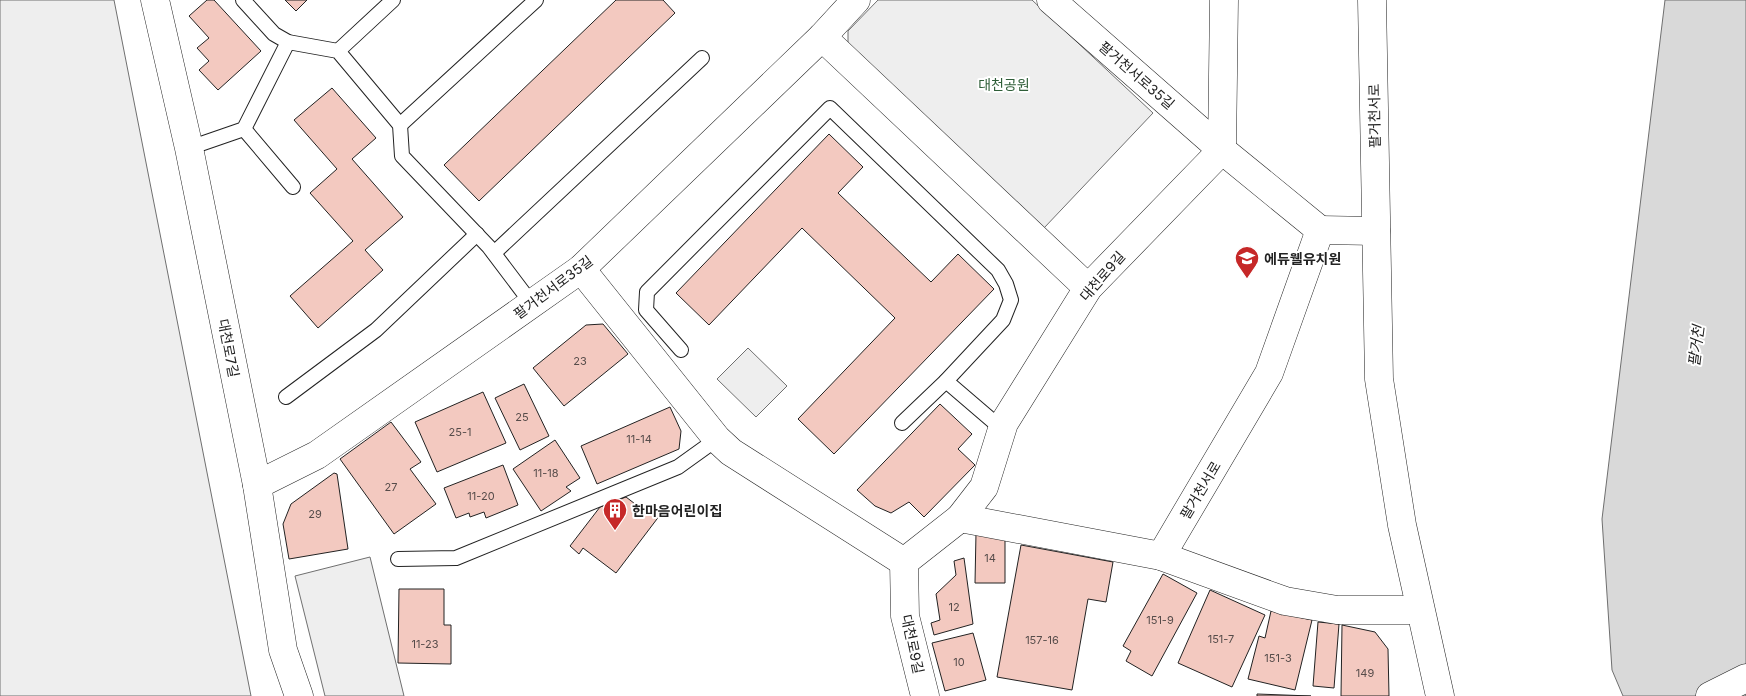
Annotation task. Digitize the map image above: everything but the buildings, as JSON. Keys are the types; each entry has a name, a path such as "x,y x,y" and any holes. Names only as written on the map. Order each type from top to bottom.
{"street":[{"name":"대천로7길","path":"155,0 189,148 257,486 283,650 299,696"},
{"name":"팔거천서로35길","path":"257,486 317,455 581,269 822,37 856,0"},
{"name":"팔거천서로35길","path":"1051,0 1222,150 1320,230"},
{"path":"1222,150 1224,0"},
{"name":"팔거천서로","path":"1372,0 1379,379 1402,525 1440,696"},
{"path":"822,37 1088,288"},
{"name":"대천로9길","path":"925,696 905,616 904,562 960,518 984,487 1004,423 1088,288 1222,150"},
{"path":"1320,230 1376,231"},
{"name":"팔거천서로","path":"1161,556 1270,373 1320,230"},
{"path":"581,269 724,446 904,562"},
{"path":"960,518 1161,556 1285,601 1337,610 1420,610"},
{"path":"1710,696 1746,678"}],"lane":[{"path":"243,0 274,34 288,42 338,51 400,125 402,156 477,234 532,304"},
{"path":"338,51 393,0"},
{"path":"400,125 536,0"},
{"path":"189,148 244,129 288,42"},
{"path":"494,254 702,58"},
{"path":"681,350 646,310 646,292 830,108 998,270 1006,284 1011,300 1003,320 946,381 902,423"},
{"path":"244,129 293,187"},
{"path":"286,397 376,330 477,234"},
{"path":"946,381 1002,429"},
{"path":"398,559 456,558 678,467 724,446"}],"green space":[{"path":"0,0 114,0 251,696 0,696"},
{"name":"대천공원","path":"878,0 1032,0 1153,113 1044,228 854,57 848,43 848,31"},
{"path":"748,348 787,386 756,417 717,379"},
{"path":"370,557 404,696 325,696 295,576"}],"water":[{"name":"팔거천","path":"1665,0 1746,0 1746,696 1623,696 1612,670 1602,519"}],"place":[{"name":"에듀웰유치원","path":"1247,279"},
{"name":"한마음어린이집","path":"615,531"}]}
